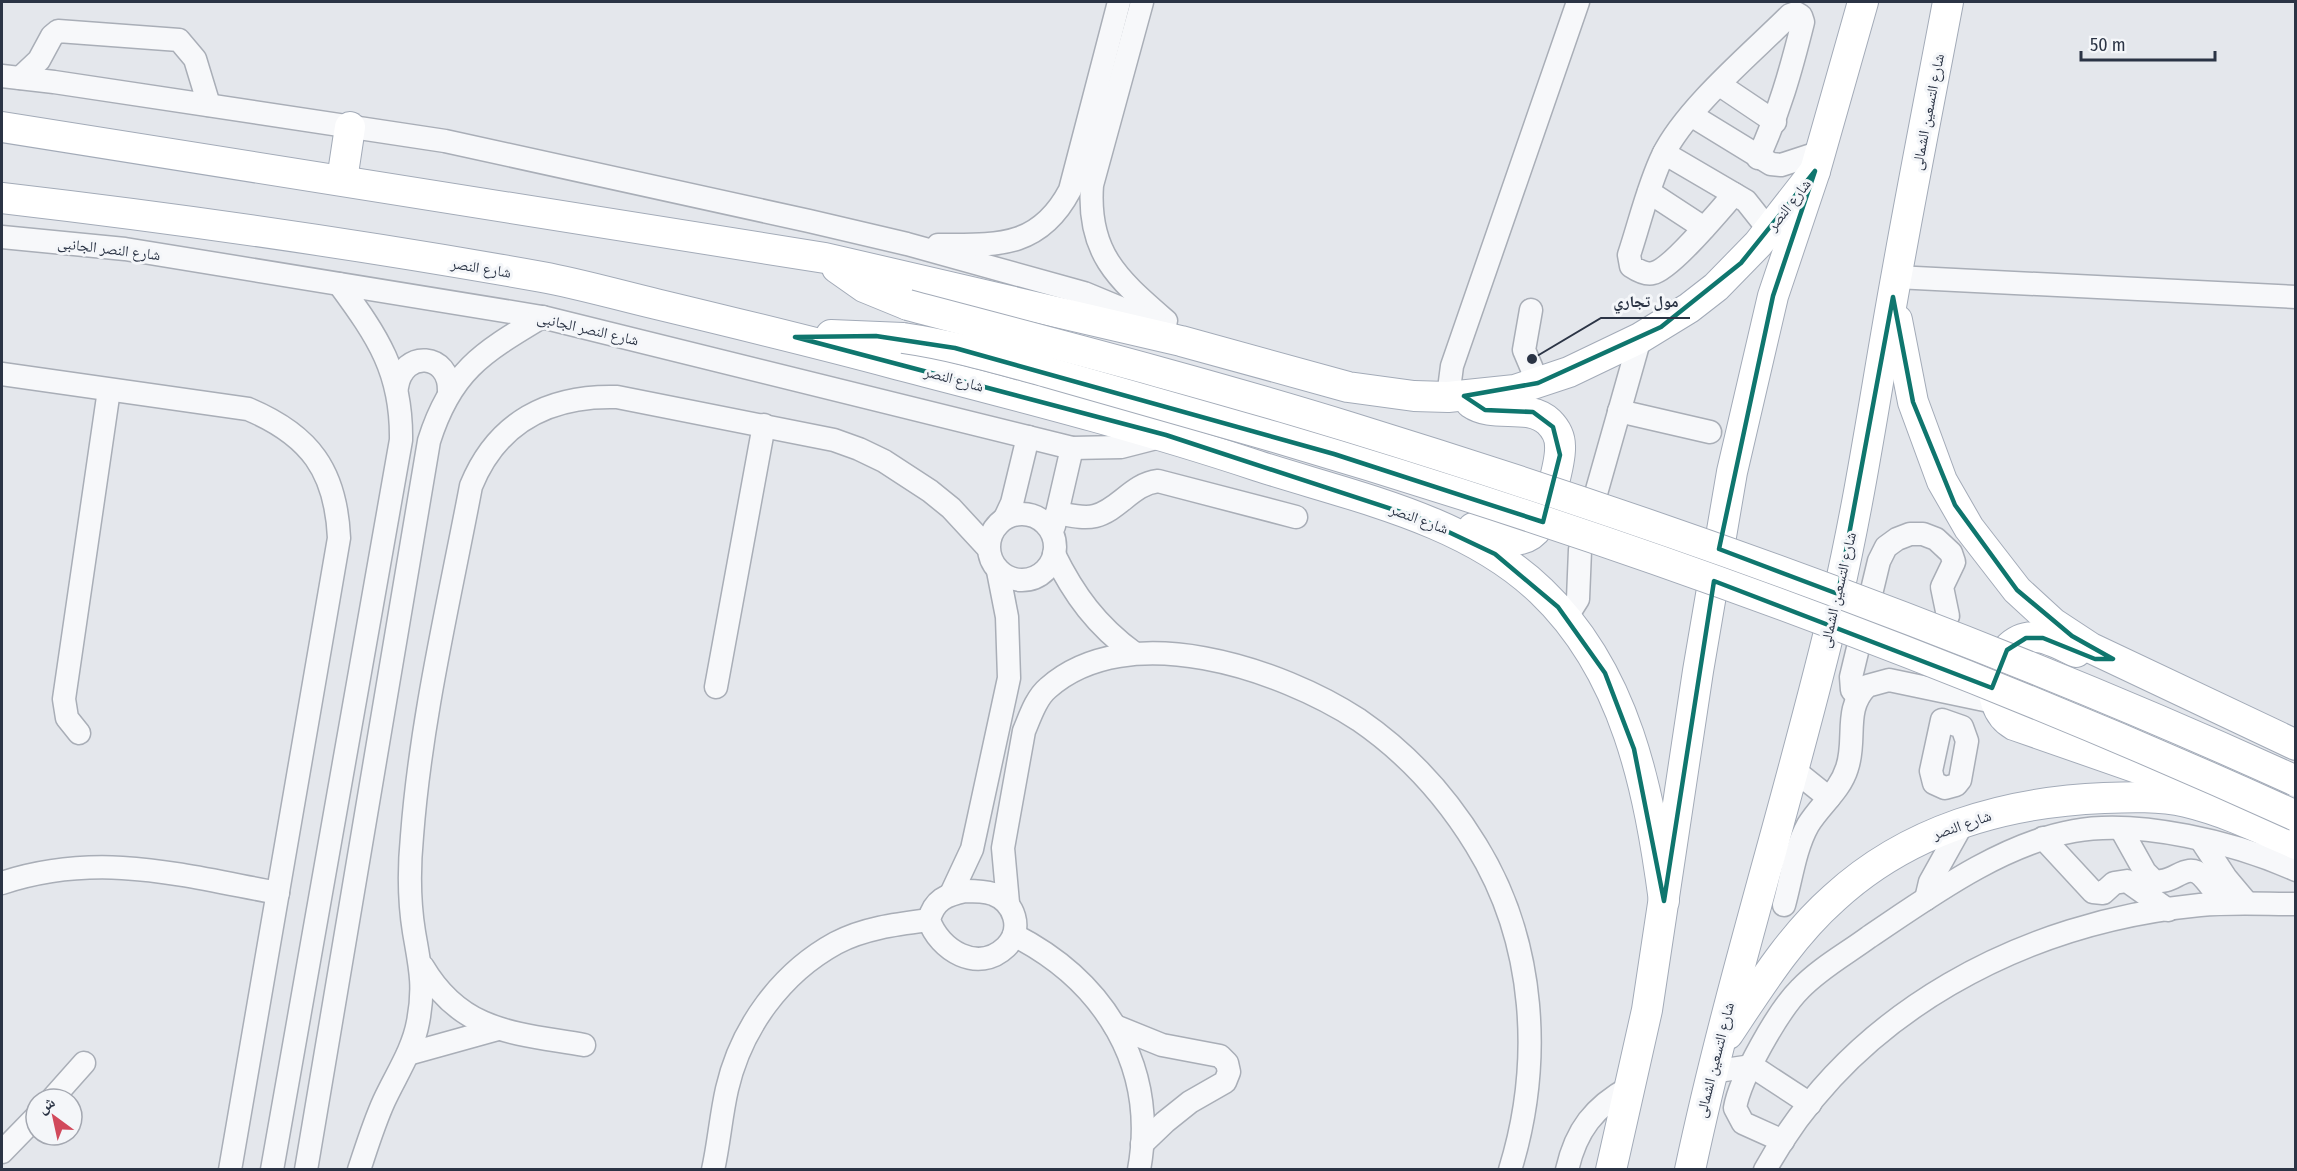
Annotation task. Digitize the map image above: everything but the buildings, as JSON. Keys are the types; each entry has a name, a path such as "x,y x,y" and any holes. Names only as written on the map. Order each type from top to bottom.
{"main road":[{"path":"1611,1170 1647,1010 1698,671 1732,472 1773,296 1818,161 1863,2"},
{"name":"شارع التسعين الشمالى","path":"1690,1170 1713,1063 1817,680 1863,480 1895,287 1948,2"},
{"name":"شارع النصر","path":"2,127 825,258 1187,343 1348,387 1381,393 1456,396 1515,390 1569,372 1640,338 1689,308 1716,287 1769,230 1818,161"},
{"path":"342,180 350,127"},
{"name":"شارع النصر","path":"2,198 168,218 547,278 795,337 1166,435 1419,518 1454,532 1495,554 1539,588 1566,618 1605,673 1626,723 1657,846 1664,901"},
{"path":"825,258 864,287 908,305 1147,368 1347,427 1702,543 2085,691 2295,781"},
{"path":"1895,287 1912,402 1931,455 1954,505 2000,572 2030,602 2072,636 2114,659 2295,745"},
{"path":"795,337 849,335 903,338 955,348 1145,399 1334,454 1543,522 1891,647 2073,720 2295,816"},
{"path":"1419,518 1442,517 1504,540 1513,541 1529,536 1544,517 1560,454 1558,435 1548,420 1533,412 1492,412 1456,396"},
{"path":"2114,659 2095,659 2043,638 2026,638 2012,645 2002,656 1992,688 1994,702 2002,716 2014,725 2207,791 2219,799 2236,817"},
{"name":"شارع النصر","path":"1713,1063 1792,942 1833,898 1863,874 1898,851 1964,821 2021,807 2080,799 2147,798 2183,801 2236,817 2295,844"}],"street":[{"path":"907,244 986,245 1011,242 1034,232 1055,214 1070,190 1119,2"},
{"path":"1142,2 1092,185 1093,225 1098,244 1118,278 1187,343"},
{"path":"1456,396 1452,366 1578,2"},
{"path":"1734,194 1704,228 1658,271 1651,274 1634,268 1629,262 1629,255 1649,192 1664,153 1691,115 1720,85 1790,15 1799,14 1803,22 1796,52 1775,122 1758,158"},
{"path":"11,77 39,60 52,36 58,31 179,40 195,59 209,105"},
{"path":"1768,38 1796,52"},
{"path":"11,77 445,141 907,244 1084,293 1137,315 1187,343"},
{"path":"1720,85 1775,122"},
{"path":"1691,115 1758,158 1781,165 1818,161"},
{"path":"1664,153 1751,205 1769,230"},
{"path":"1649,192 1704,228"},
{"name":"شارع النصر الجانبى","path":"2,237 125,249 542,317 1072,447 1121,447 1166,435"},
{"path":"272,1170 401,440 401,413 397,387 378,338 339,284"},
{"path":"1895,287 2295,297"},
{"path":"1531,310 1524,350 1538,383"},
{"path":"306,1170 429,441 437,415 449,391 466,370 486,351 542,317"},
{"path":"1566,618 1578,599 1580,550 1640,338"},
{"path":"397,387 399,378 409,364 426,360 441,367 447,374 449,391"},
{"path":"2,374 248,409 274,420 298,436 317,458 330,482 338,510 339,538 230,1170"},
{"path":"79,733 67,718 64,699 109,390"},
{"path":"359,1170 371,1131 408,1054 418,1025 422,995 422,965 414,932 411,880 412,838 422,744 471,486 489,451 514,426 541,410 568,400 598,396 617,397 834,440 884,461 930,490 951,508 988,548"},
{"path":"1619,411 1710,432"},
{"path":"716,687 764,425"},
{"path":"951,894 972,849 1009,678 1007,616 998,571 991,560 988,548 990,537 996,526 1005,518 1012,503 1028,437"},
{"path":"998,571 1017,579 1037,576 1048,567 1072,447"},
{"path":"1054,533 1086,517 1099,515 1141,485 1158,481 1296,517"},
{"path":"1005,518 1018,514 1032,516 1044,522 1054,533 1078,599 1112,637 1134,653"},
{"path":"1784,905 1804,835 1847,769 1852,743 1855,691 1879,561 1891,542 1910,534 1923,534 1936,539 1951,553 1952,566 1942,587 1948,615"},
{"path":"1008,903 993,894 979,891 951,894 936,904 928,920 933,932 949,950 972,958 996,953 1007,946 1014,935 1016,924 1008,903 1003,870 1006,822 1024,731 1031,714 1047,689 1083,666 1105,658 1134,653 1197,658 1240,666 1281,680 1321,698 1359,721 1394,747 1425,777 1453,811 1477,847 1497,886 1512,927 1523,969 1529,1012 1531,1056 1527,1100 1510,1170"},
{"path":"1009,678 1047,689"},
{"path":"1817,680 1855,691 1881,680 1994,702"},
{"path":"1942,720 1948,693"},
{"path":"1794,770 1829,798"},
{"path":"2021,807 2038,840 2093,892 2103,893 2114,883 2127,881 2168,910"},
{"path":"1781,819 1813,818"},
{"path":"1926,899 1930,882 1964,821"},
{"path":"2121,829 2145,872 2153,880 2170,881 2185,871 2192,870 2203,876 2223,903"},
{"path":"1783,1141 1748,1126 1737,1114 1736,1101 1777,1018 1799,990 1827,966 1926,899 2038,840 2074,831 2121,829 2201,840 2228,845 2295,870"},
{"path":"2201,840 2226,878 2247,903"},
{"path":"2,883 58,869 131,867 278,892"},
{"path":"1765,1170 1810,1104 1873,1038 1952,981 2041,940 2104,922 2223,903 2295,904"},
{"path":"713,1170 728,1088 742,1045 762,1008 800,967 837,943 867,931 928,920"},
{"path":"1014,935 1053,958 1082,981 1115,1026 1129,1053 1138,1083 1142,1114 1139,1170"},
{"path":"422,965 437,991 476,1019 498,1029 584,1045"},
{"path":"1115,1026 1162,1045 1220,1056 1227,1063 1229,1072 1225,1082 1190,1102 1142,1144"},
{"path":"408,1054 498,1029"},
{"path":"63,1087 84,1063"},
{"path":"1713,1063 1752,1066 1810,1104"},
{"path":"1566,1170 1571,1149 1581,1127 1596,1109 1630,1087"},
{"path":"2,1152 24,1129"}],"highlighted area":[{"path":"1815,171 1773,296 1719,549 1838,594 1893,297 1913,402 1955,505 2017,590 2072,636 2113,659 2095,659 2043,638 2026,638 2007,650 1992,688 1714,581 1664,901 1634,749 1605,673 1558,607 1495,554 1419,518 1166,435 795,337 876,336 955,348 1334,454 1543,522 1560,455 1553,427 1533,412 1485,410 1464,396 1538,383 1661,327 1741,263"}],"place":[{"name":"مول تجاري","path":"1532,359"}]}
